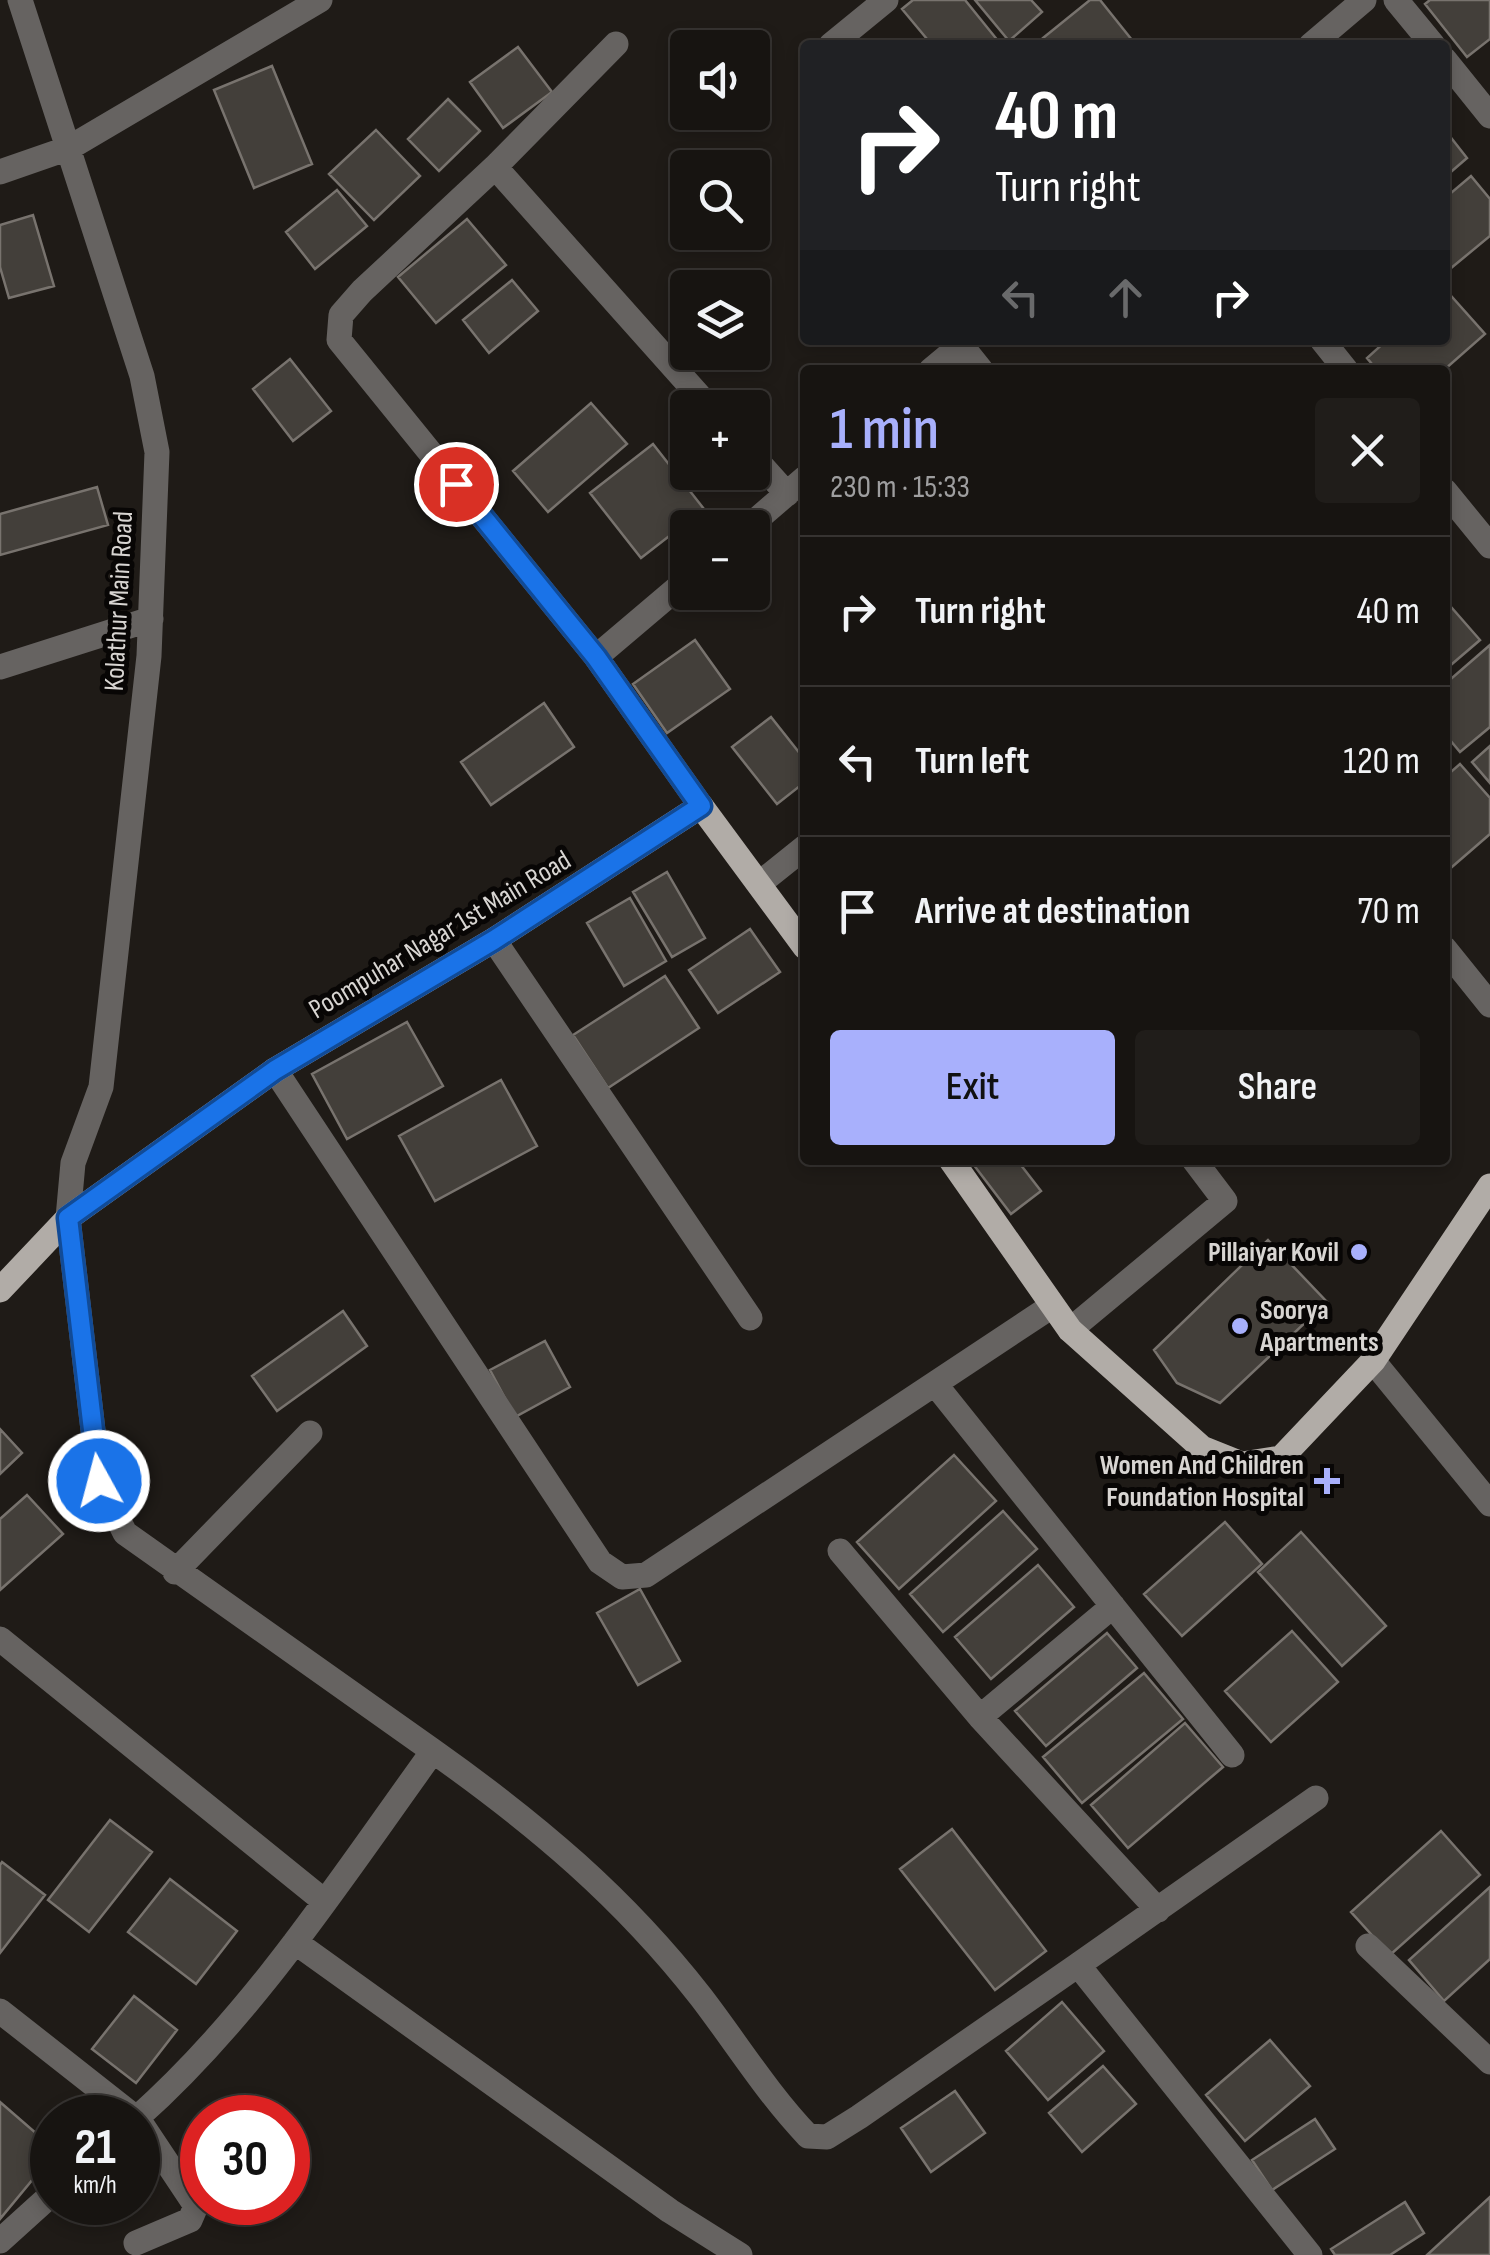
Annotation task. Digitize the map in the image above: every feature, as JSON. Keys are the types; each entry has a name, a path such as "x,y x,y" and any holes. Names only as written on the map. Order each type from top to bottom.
{"main road":[{"name":"Poompuhar Nagar 1st Main Road","path":"0,1290 68,1218 275,1070 494,940 701,806"},
{"path":"701,806 800,940"},
{"path":"954,1165 1070,1330 1202,1448 1242,1464 1281,1458 1372,1361 1490,1186"}],"street":[{"name":"Kolathur Main Road","path":"20,0 152,412 157,452 150,619 101,1088 73,1163 68,1218 99,1481 124,1533 433,1751 598,1879 701,1998 751,2070 808,2136 827,2137 860,2117 1078,1965"},
{"path":"0,172 69,148 320,0"},
{"path":"837,40 886,0"},
{"path":"1317,40 1364,0"},
{"path":"1396,0 1428,40"},
{"path":"616,44 495,167 362,290 341,316 339,340 596,657 701,806"},
{"path":"1450,66 1490,116"},
{"path":"495,167 694,390"},
{"path":"938,365 961,345"},
{"path":"1326,345 1342,365"},
{"path":"768,510 796,486 770,468"},
{"path":"1450,497 1490,546"},
{"path":"596,657 670,594"},
{"path":"0,667 150,619"},
{"path":"760,882 800,851"},
{"path":"494,940 750,1318"},
{"path":"1450,955 1490,1005"},
{"path":"275,1070 600,1562 622,1578 646,1576 1052,1306"},
{"path":"1070,1330 1226,1201 1198,1165"},
{"path":"1372,1361 1490,1504"},
{"path":"936,1384 1232,1755"},
{"path":"175,1572 310,1433"},
{"path":"840,1551 980,1717 1158,1910"},
{"path":"980,1717 1113,1606"},
{"path":"0,1639 324,1902"},
{"path":"160,2097 295,1942 433,1751"},
{"path":"1310,2255 1078,1965 1316,1798"},
{"path":"295,1942 670,2210 740,2255"},
{"path":"1368,1946 1490,2062"},
{"path":"0,2010 108,2095"},
{"path":"136,2243 190,2220 196,2206 160,2152"},
{"path":"0,2241 30,2214"}],"building":[{"path":"913,0 965,0 997,40 928,40 902,9"},
{"path":"975,0 1031,0 1042,12 1008,40"},
{"path":"1090,0 1100,0 1132,40 1044,40"},
{"path":"1430,0 1490,0 1490,39 1467,57 1425,4"},
{"path":"518,47 552,92 503,128 470,82"},
{"path":"272,66 312,164 254,188 214,90"},
{"path":"448,99 480,131 439,171 408,139"},
{"path":"376,130 420,176 374,220 329,174"},
{"path":"1450,136 1467,158 1450,173"},
{"path":"1471,176 1490,199 1490,236 1450,269 1450,194"},
{"path":"337,190 367,226 315,269 286,232"},
{"path":"33,215 54,286 9,298 0,267 0,225"},
{"path":"467,219 506,265 436,323 398,277"},
{"path":"512,280 538,311 489,353 463,320"},
{"path":"1450,295 1485,334 1450,365 1373,365 1367,358 1381,345 1450,345"},
{"path":"290,359 331,411 293,441 253,389"},
{"path":"591,403 627,444 548,512 513,471"},
{"path":"653,444 670,466 670,490 689,490 704,509 670,510 670,535 641,558 590,493"},
{"path":"97,487 108,525 0,555 0,514"},
{"path":"1450,606 1480,640 1450,666"},
{"path":"695,640 730,689 667,733 633,684"},
{"path":"1490,645 1490,727 1460,752 1450,740 1450,680"},
{"path":"544,703 574,747 491,805 461,762"},
{"path":"771,717 800,754 800,786 777,804 732,747"},
{"path":"1490,746 1490,783 1472,762"},
{"path":"1460,764 1490,798 1490,834 1450,869 1450,773"},
{"path":"667,872 705,938 672,957 633,892"},
{"path":"630,898 666,961 624,986 587,923"},
{"path":"750,929 780,972 718,1013 689,970"},
{"path":"665,976 699,1028 608,1088 573,1035"},
{"path":"407,1022 443,1086 347,1139 312,1074"},
{"path":"501,1080 537,1146 435,1201 399,1136"},
{"path":"974,1165 1021,1165 1041,1191 1011,1214"},
{"name":"Soorya Apartments","path":"1268,1240 1327,1302 1220,1403 1177,1383 1154,1350"},
{"path":"343,1311 367,1346 277,1411 252,1376"},
{"path":"545,1341 570,1387 515,1417 490,1370"},
{"path":"0,1429 22,1453 0,1474"},
{"path":"954,1455 996,1501 899,1589 857,1542"},
{"path":"27,1495 63,1534 0,1590 0,1519"},
{"path":"1003,1511 1037,1549 943,1632 910,1594"},
{"path":"1225,1522 1262,1564 1182,1636 1144,1594"},
{"path":"1301,1532 1386,1626 1342,1666 1258,1572"},
{"path":"1038,1565 1074,1607 991,1679 955,1637"},
{"path":"640,1589 680,1661 638,1685 597,1613"},
{"path":"1292,1631 1338,1682 1271,1742 1225,1691"},
{"path":"1107,1633 1137,1668 1046,1746 1015,1711"},
{"path":"1144,1673 1183,1719 1082,1803 1043,1757"},
{"path":"1185,1723 1223,1767 1128,1848 1091,1805"},
{"path":"110,1820 152,1852 89,1932 48,1900"},
{"path":"952,1829 1046,1951 995,1990 900,1869"},
{"path":"1441,1831 1480,1875 1390,1955 1351,1912"},
{"path":"2,1862 45,1895 0,1953 0,1865"},
{"path":"170,1879 237,1931 196,1984 128,1932"},
{"path":"1490,1887 1490,1959 1444,2001 1409,1960"},
{"path":"134,1996 177,2030 136,2083 92,2049"},
{"path":"1062,2002 1104,2051 1048,2100 1006,2051"},
{"path":"1270,2040 1310,2086 1245,2141 1206,2095"},
{"path":"1103,2066 1136,2104 1082,2152 1049,2113"},
{"path":"955,2091 985,2133 931,2172 901,2128"},
{"path":"0,2102 30,2128 30,2183 0,2219"},
{"path":"1315,2119 1335,2149 1272,2190 1252,2160"},
{"path":"1490,2197 1490,2255 1427,2255"},
{"path":"1405,2202 1424,2233 1390,2255 1335,2255 1331,2249"}],"place":[{"name":"Pillaiyar Kovil","path":"1359,1252"},
{"name":"Soorya Apartments","path":"1240,1326"},
{"name":"Women And Children Foundation Hospital","path":"1327,1481"}],"route":[{"path":"99,1481 68,1218 275,1070 494,940 701,806 596,657 456,484"}]}
